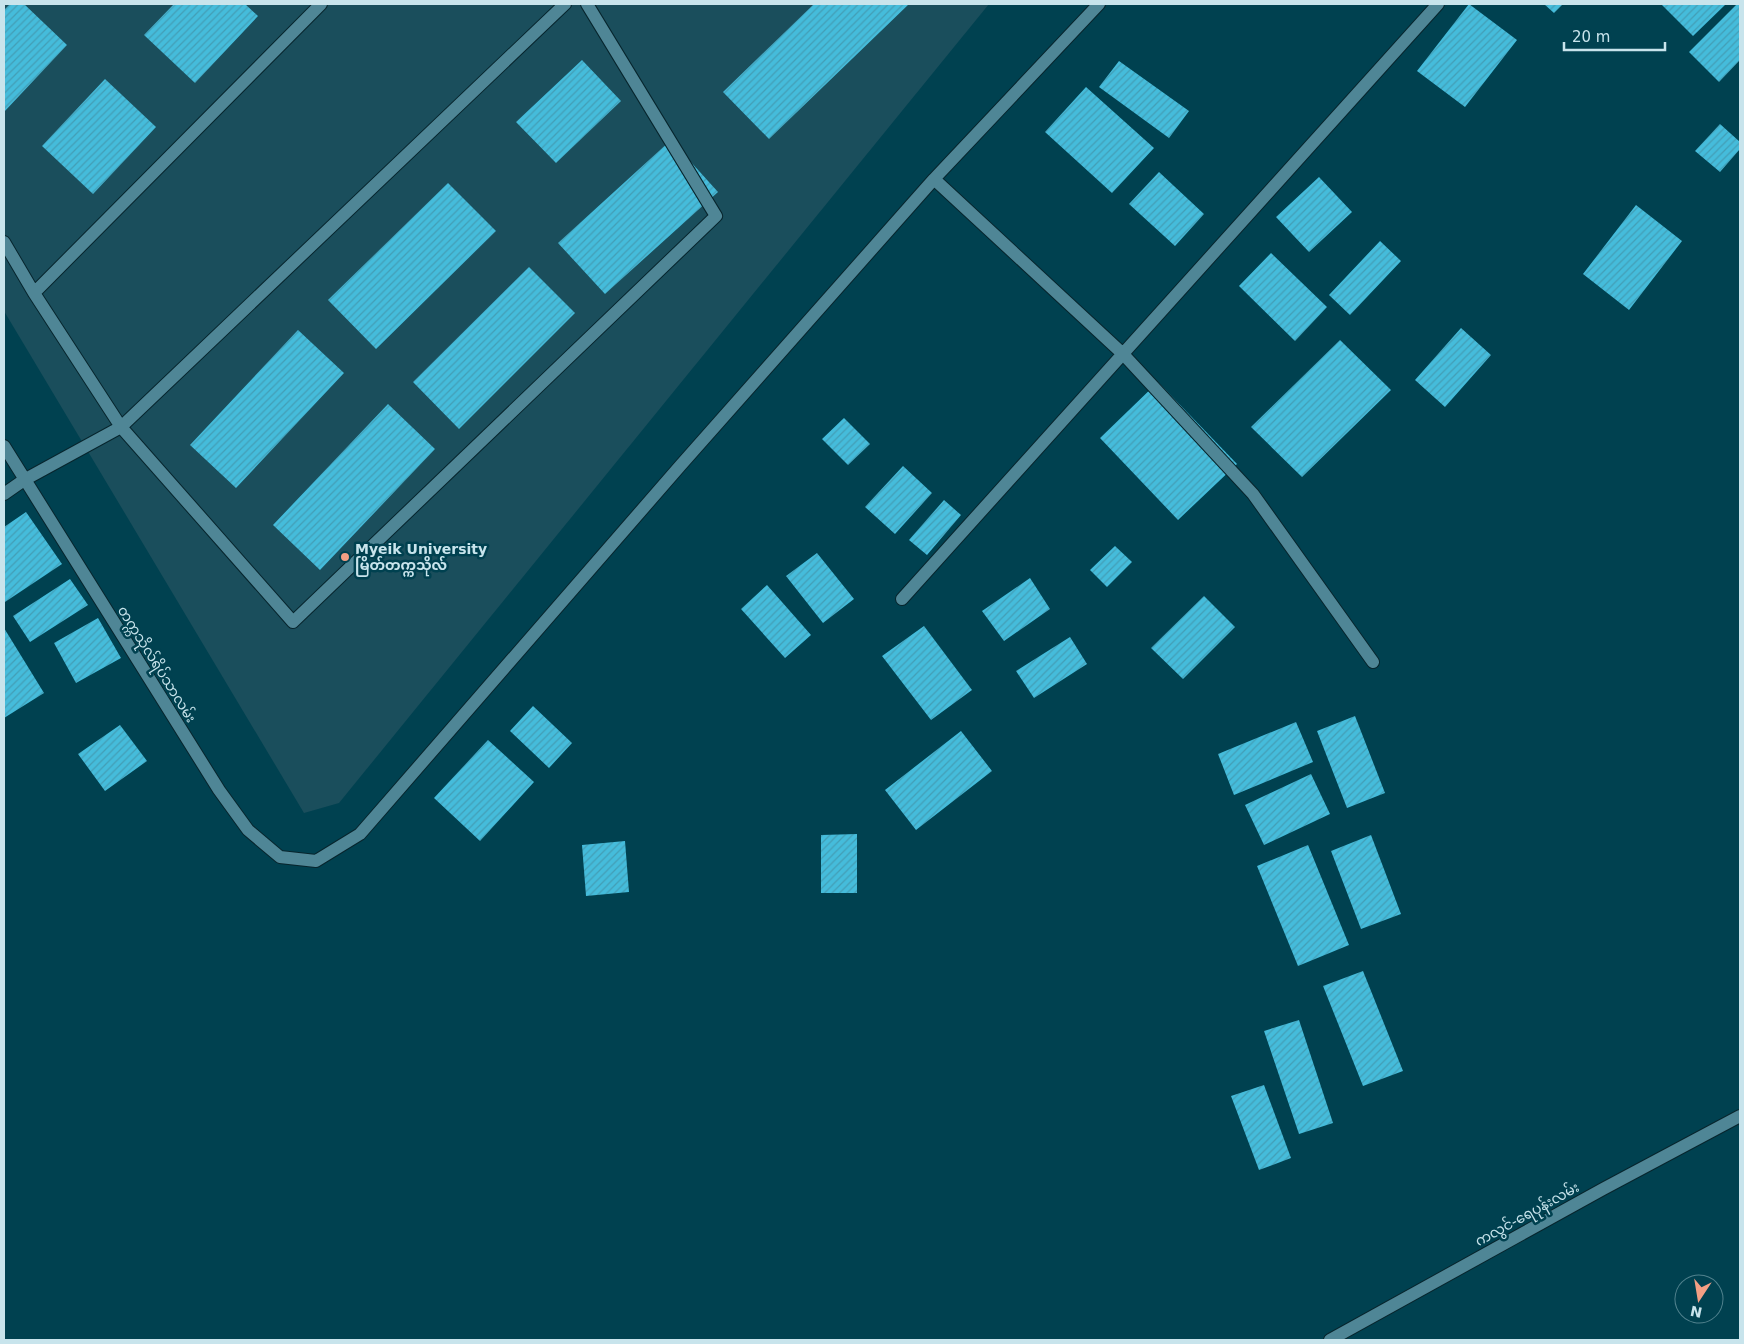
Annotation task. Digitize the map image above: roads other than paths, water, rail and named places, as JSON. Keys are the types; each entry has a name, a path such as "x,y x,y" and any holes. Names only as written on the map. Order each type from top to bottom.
{"street":[{"path":"34,293 321,4"},
{"path":"4,494 24,480 122,427 565,4"},
{"path":"4,242 34,293 122,427 293,622 716,216 587,4"},
{"path":"1099,4 934,179 1123,354 1253,494 1373,662"},
{"path":"902,599 1438,4"},
{"name":"တက္ကသိုလ်ရိပ်သာလမ်း","path":"4,446 219,790 248,830 280,857 316,861 360,834 680,466 934,179"},
{"name":"ကလွင်-ရေပုန်းလမ်း","path":"1330,1340 1594,1194 1740,1116"}],"place":[{"name":"Myeik University မြိတ်တက္ကသိုလ်","path":"345,557"}]}
